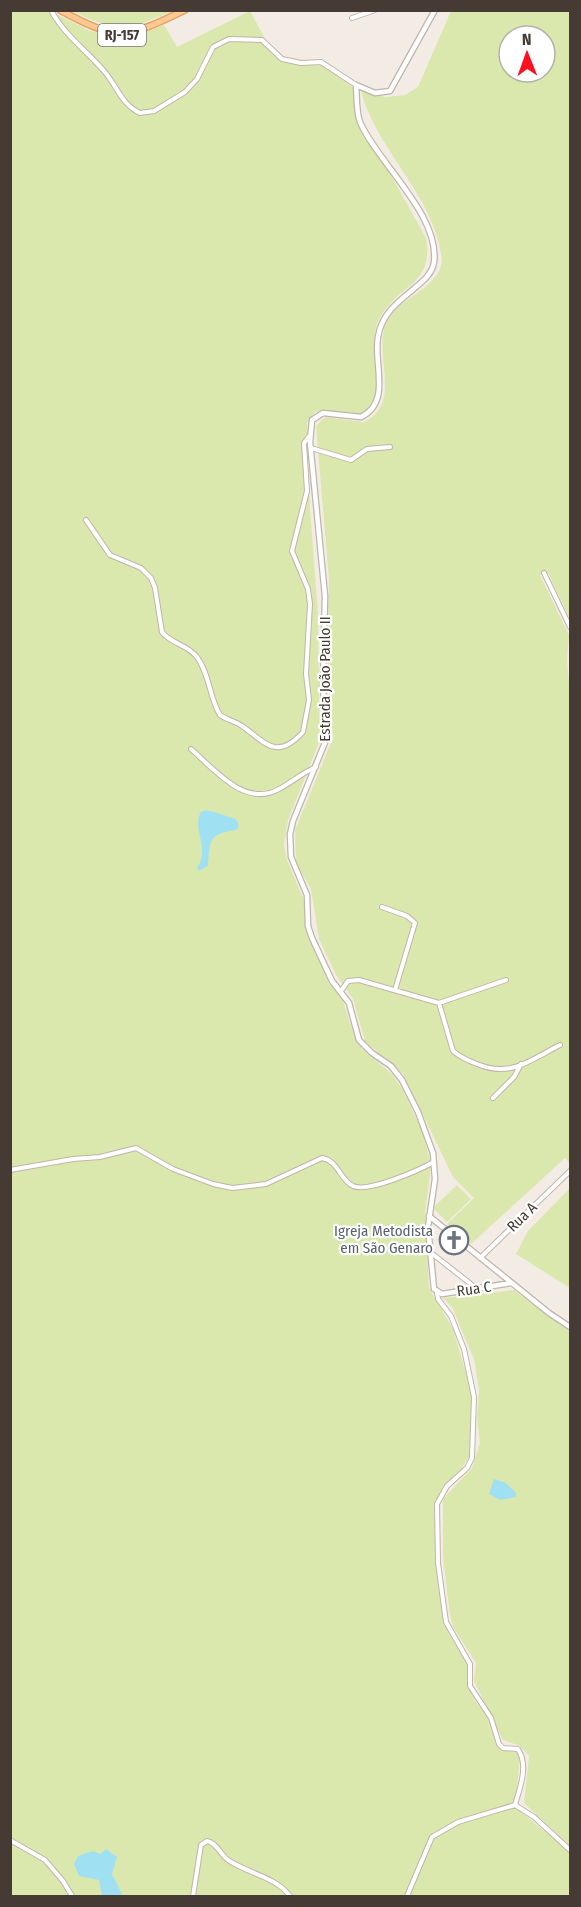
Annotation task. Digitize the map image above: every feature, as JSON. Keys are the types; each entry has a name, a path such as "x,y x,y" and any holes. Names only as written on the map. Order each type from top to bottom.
{"main road":[{"name":"RJ-157","path":"60,10 96,29 119,35 137,32 186,10"}],"street":[{"path":"51,10 71,39 105,72 124,102 140,113 154,111 190,88 213,47 229,39 261,40 282,59 301,63 321,62 356,85 375,93 390,90 435,10"},
{"path":"352,18 375,10"},
{"path":"86,520 110,555 141,568 151,578 155,588 162,632 189,648 198,659 208,677 220,715 244,727 264,744 273,747 287,743 303,732 309,706 306,674 310,599 292,551 307,491 304,443 310,435 312,420 318,414 331,413 356,418 367,414 374,407 380,388 377,345 381,327 398,299 422,283 434,264 432,240 418,209 361,123 356,85"},
{"name":"Estrada João Paulo II","path":"310,435 325,596 323,684 326,740 293,820 290,834 291,857 307,895 309,931 332,981 349,1003 359,1040 372,1053 391,1066 402,1080 418,1112 434,1162 429,1216 432,1285 438,1299 448,1310 458,1332 474,1389 472,1458 467,1468 447,1486 437,1504 438,1563 450,1632 470,1664 470,1686 491,1718 499,1744 503,1748 518,1749 523,1758 523,1772 515,1805"},
{"path":"311,448 351,460 367,449 390,447"},
{"path":"544,573 570,627"},
{"path":"191,749 227,781 254,795 277,790 316,767"},
{"path":"381,907 407,916 415,923 395,990"},
{"path":"341,991 348,981 354,979 439,1003 506,980"},
{"path":"439,1003 450,1045 458,1055 496,1071 508,1070 560,1045"},
{"path":"493,1098 517,1073 522,1064"},
{"path":"10,1170 73,1158 100,1157 136,1148 173,1169 224,1187 248,1188 266,1184 322,1158 333,1163 349,1183 358,1187 376,1185 434,1162"},
{"name":"Rua A","path":"480,1258 570,1171"},
{"path":"429,1216 511,1284 569,1327"},
{"path":"429,1251 477,1289"},
{"name":"Rua C","path":"437,1293 511,1284"},
{"path":"407,1896 432,1836 458,1822 515,1805 534,1817 570,1850"},
{"path":"10,1840 45,1860 72,1896"},
{"path":"194,1896 201,1845 207,1841 215,1845 228,1860 275,1883 290,1896"}],"green space":[{"path":"11,11 50,11 88,30 116,39 139,35 164,25 177,47 250,11 275,57 289,63 323,66 353,87 356,112 426,238 425,267 419,277 393,300 377,324 374,345 378,379 375,399 364,412 351,414 315,412 307,423 310,509 318,615 320,740 288,820 284,845 287,860 303,898 308,936 320,958 329,984 342,998 356,1041 363,1050 392,1074 403,1090 422,1131 429,1156 431,1167 425,1214 429,1288 453,1329 471,1390 471,1453 461,1470 444,1486 434,1504 444,1620 447,1630 467,1664 468,1685 475,1701 487,1716 496,1744 502,1750 516,1752 520,1757 515,1807 570,1852 570,1896 11,1896"},
{"path":"72,11 173,11 133,25 112,26"},
{"path":"451,11 570,11 570,619 548,573 540,575 569,635 567,659 570,697 570,1163 565,1158 471,1244 447,1224 474,1198 453,1177 403,1074 365,1041 353,999 336,975 319,939 311,889 296,863 295,830 333,738 327,675 329,580 316,426 325,417 363,422 375,415 382,405 385,393 383,338 385,326 390,316 398,308 432,281 442,262 438,239 429,217 380,134 361,91 386,97 405,95 418,87"},
{"path":"457,1185 471,1199 447,1222 433,1208"},
{"path":"570,1188 570,1288 516,1254 528,1231"},
{"path":"514,1290 570,1332 570,1846 524,1803 529,1756 520,1746 503,1740 474,1681 476,1663 453,1627 450,1615 443,1557 443,1499 472,1468 480,1443 477,1419 479,1389 474,1359 452,1307 443,1298"}],"water":[{"path":"207,810 236,819 239,826 236,830 215,836 210,844 208,866 199,871 197,868 201,861 202,846 198,825 201,812"},
{"path":"494,1479 506,1483 516,1493 516,1497 500,1500 489,1494"},
{"path":"106,1849 117,1857 112,1874 122,1894 120,1896 102,1896 99,1880 79,1876 74,1864 78,1856 93,1851 100,1854"}],"place":[{"name":"Igreja Metodista em São Genaro","path":"454,1240"}]}
